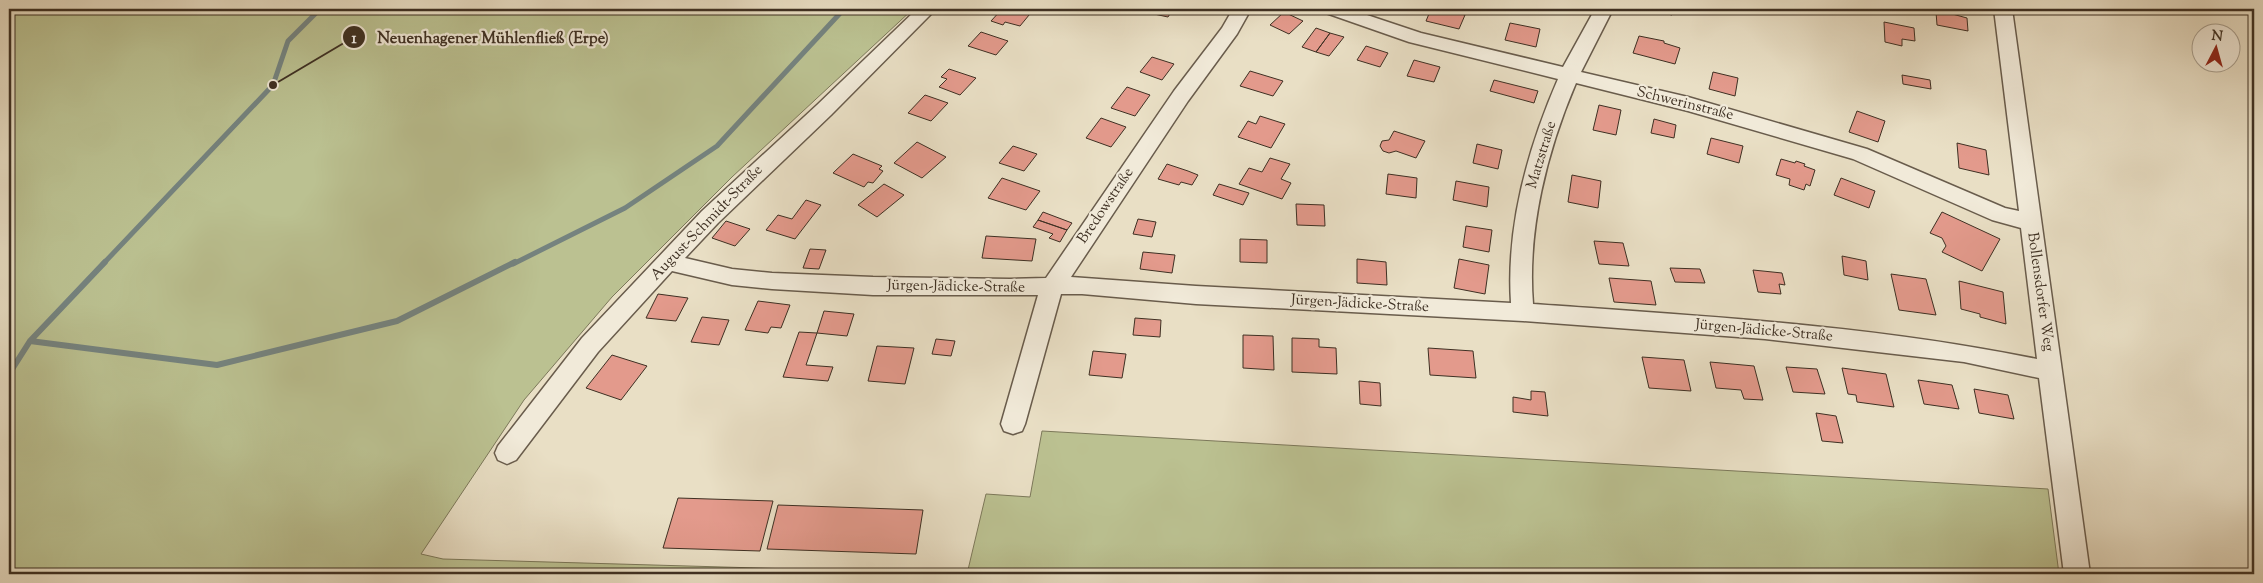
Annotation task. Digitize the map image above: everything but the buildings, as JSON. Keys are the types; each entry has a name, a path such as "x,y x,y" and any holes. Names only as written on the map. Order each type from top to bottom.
{"street":[{"name":"August-Schmidt-Straße","path":"507,453 590,345 716,210 824,110 927,9"},
{"name":"Bredowstraße","path":"1013,424 1052,287 1121,183 1219,45 1242,9"},
{"name":"Schwerinstraße","path":"1332,9 1416,38 1688,104 1779,129 1860,154 2000,215 2031,222"},
{"name":"Matzstraße","path":"1523,312 1521,299 1525,226 1531,190 1546,139 1569,76 1604,9"},
{"name":"Bollensdorfer Weg","path":"2003,9 2077,574"},
{"name":"Jürgen-Jädicke-Straße","path":"668,262 732,277 772,281 883,286 1052,287 1082,285 1196,295 1523,312 1766,330 1894,343 1964,353 2051,371"}],"green space":[{"path":"9,9 913,9 732,177 612,297 524,400 421,554 443,559 967,574 9,574"},
{"path":"1042,431 2048,489 2059,574 967,574 986,494 1030,497"}],"waterway":[{"path":"103,264 273,85 288,41 320,9"},
{"path":"513,264 625,208 717,146 844,9"},
{"path":"30,341 105,262"},
{"path":"30,341 217,365 397,321 515,262"},
{"path":"9,374 30,341"}],"place":[{"name":"Neuenhagener Mühlenfließ (Erpe)","path":"273,85"}]}
